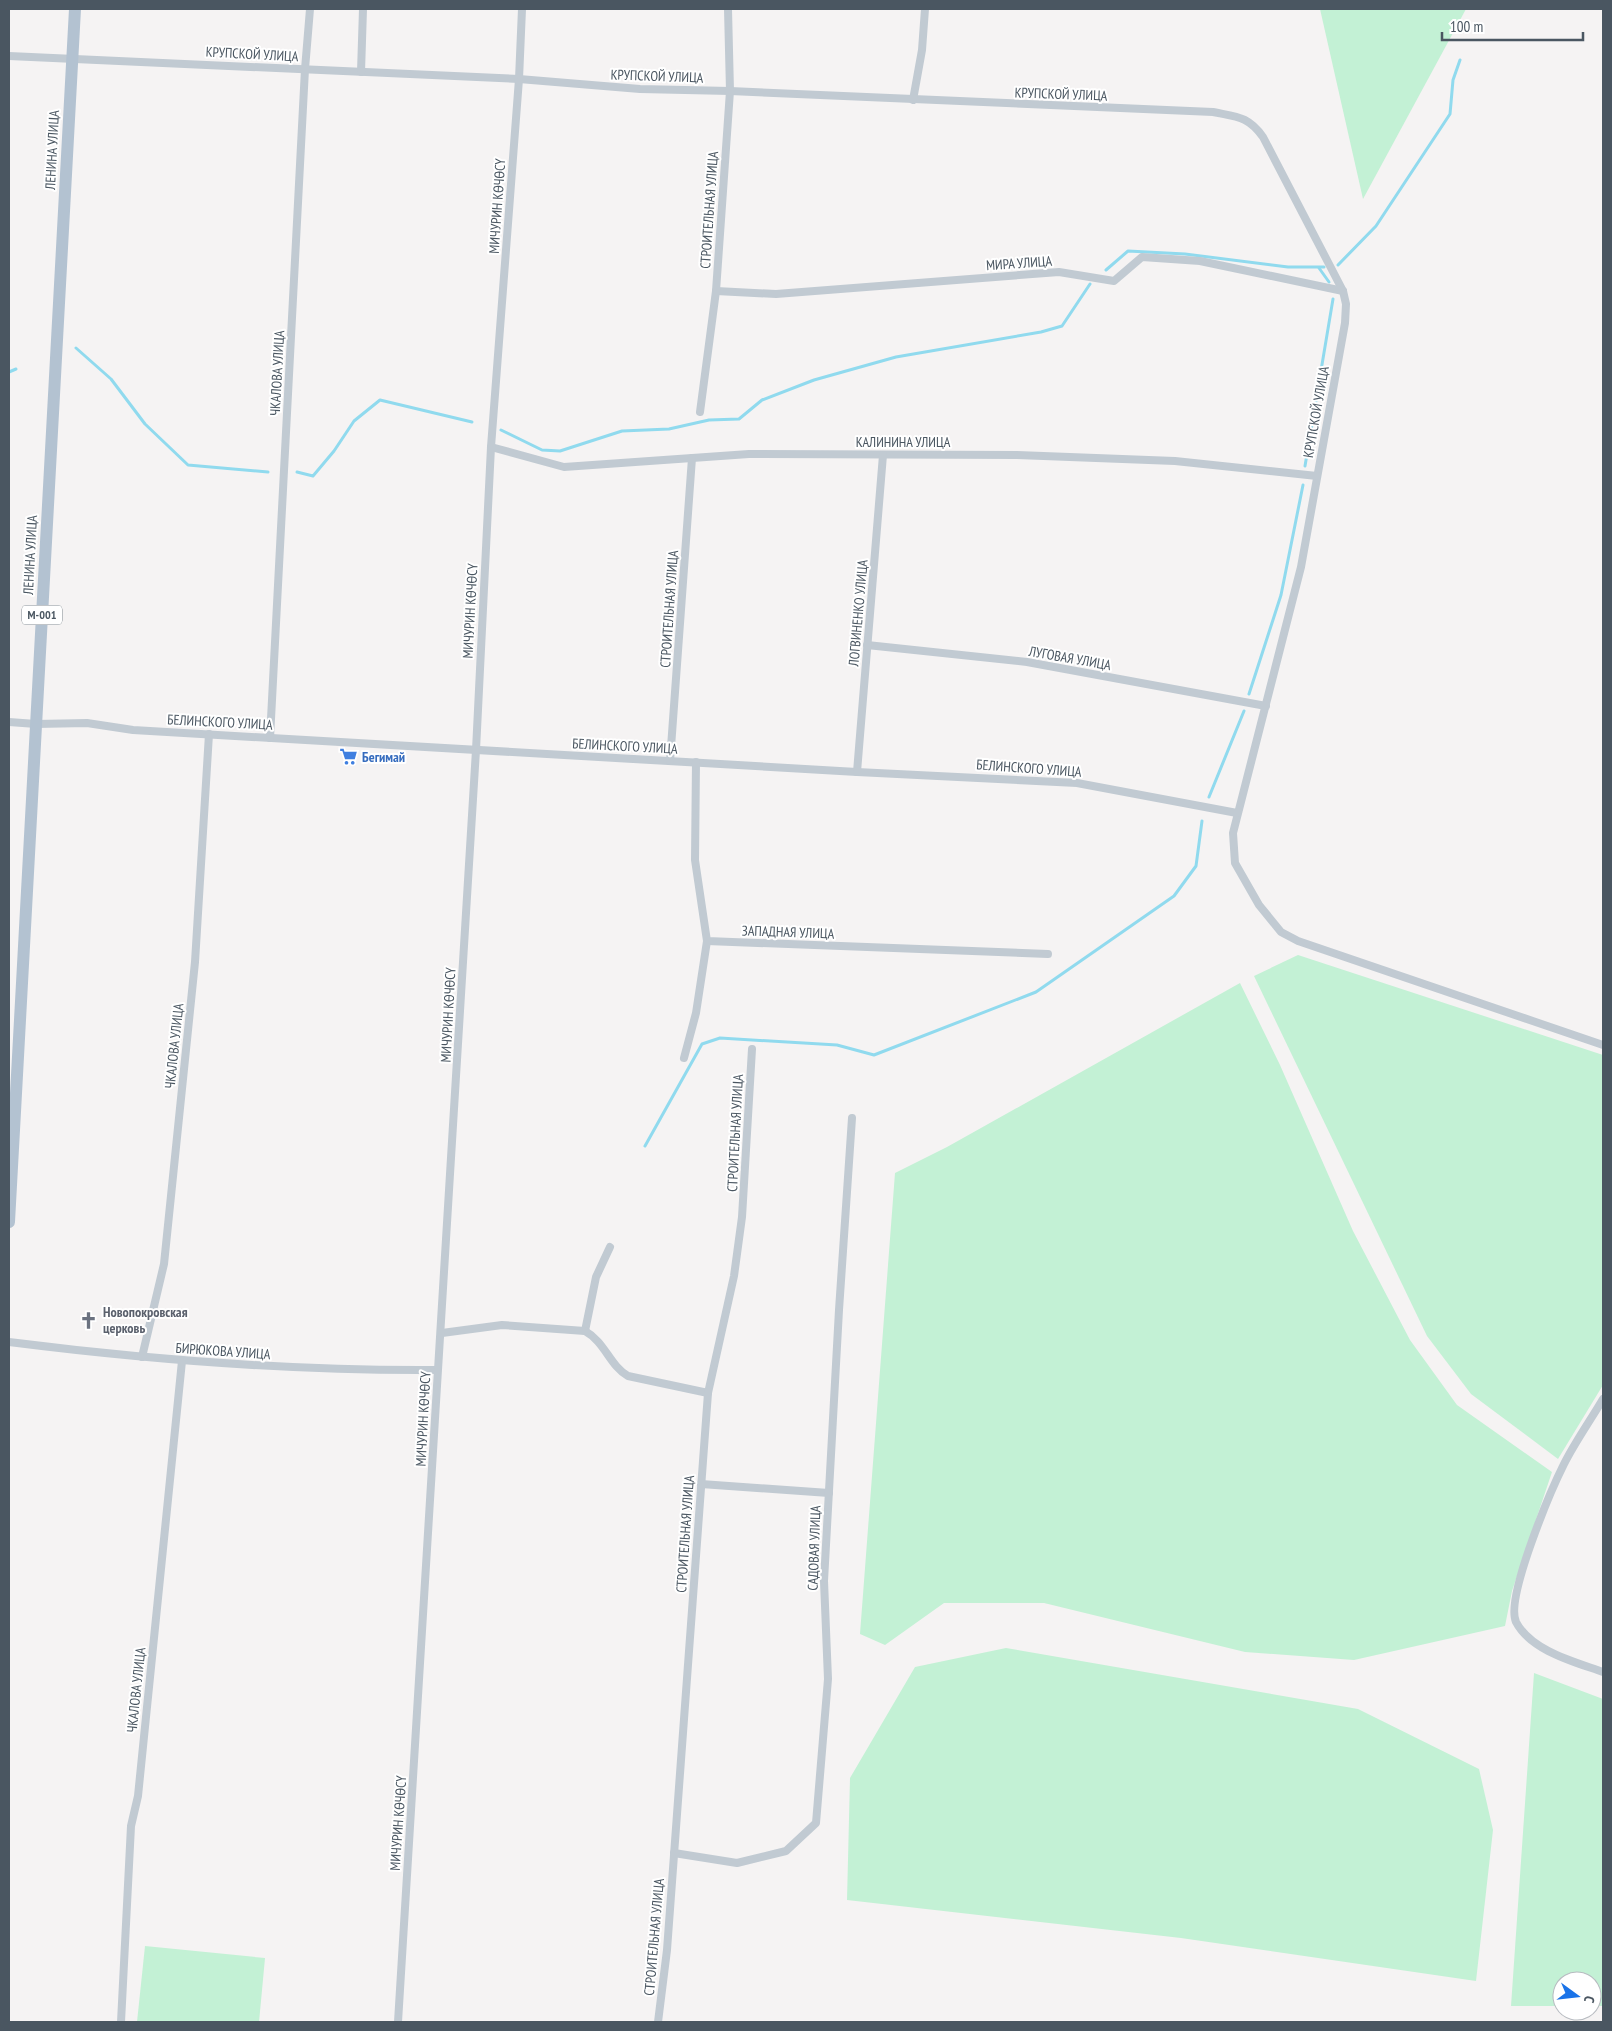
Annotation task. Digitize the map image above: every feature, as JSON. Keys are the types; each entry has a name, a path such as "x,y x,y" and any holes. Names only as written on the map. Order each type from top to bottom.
{"main road":[{"name":"ЛЕНИНА УЛИЦА","path":"9,1222 75,9"}],"street":[{"name":"ЧКАЛОВА УЛИЦА","path":"270,738 305,69 310,9"},
{"path":"361,72 363,9"},
{"name":"МИЧУРИН КӨЧӨСҮ","path":"398,2022 437,1370 442,1333 476,750 491,447 519,79 522,9"},
{"name":"СТРОИТЕЛЬНАЯ УЛИЦА","path":"700,412 716,291 730,91 728,9"},
{"path":"912,100 922,50 925,9"},
{"name":"КРУПСКОЙ УЛИЦА","path":"9,56 519,79 640,89 730,91 1213,112 1241,118 1254,124 1263,137 1343,291 1346,304 1345,323 1301,567 1233,833 1235,863 1259,905 1281,932 1298,941 1603,1045"},
{"name":"МИРА УЛИЦА","path":"716,291 776,294 1059,272 1114,281 1142,257 1200,261 1343,291"},
{"name":"КАЛИНИНА УЛИЦА","path":"491,447 564,467 749,454 1016,455 1165,461 1317,476"},
{"name":"ЛОГВИНЕНКО УЛИЦА","path":"857,772 883,455"},
{"name":"СТРОИТЕЛЬНАЯ УЛИЦА","path":"670,761 692,458"},
{"name":"ЛУГОВАЯ УЛИЦА","path":"868,645 1027,662 1266,706"},
{"name":"БЕЛИНСКОГО УЛИЦА","path":"9,722 36,724 87,723 133,730 857,772 1077,782 1237,813"},
{"name":"ЧКАЛОВА УЛИЦА","path":"142,1357 164,1264 195,962 209,734"},
{"path":"684,1058 696,1013 707,941 695,860 696,762"},
{"name":"ЗАПАДНАЯ УЛИЦА","path":"707,941 1048,954"},
{"name":"СТРОИТЕЛЬНАЯ УЛИЦА","path":"658,2022 667,1950 708,1393 734,1276 742,1217 752,1049"},
{"name":"САДОВАЯ УЛИЦА","path":"674,1854 737,1863 786,1851 816,1823 828,1679 824,1580 852,1118"},
{"path":"585,1331 596,1277 610,1247"},
{"path":"442,1333 502,1324 585,1331 595,1336 621,1372 628,1376 708,1393"},
{"name":"БИРЮКОВА УЛИЦА","path":"9,1342 182,1361 348,1371 437,1370"},
{"name":"ЧКАЛОВА УЛИЦА","path":"121,2022 131,1826 138,1796 182,1361"},
{"path":"1603,1399 1564,1463 1544,1510 1521,1576 1515,1607 1515,1621 1525,1634 1548,1652 1603,1672"},
{"path":"702,1484 829,1493"}],"green space":[{"path":"1320,9 1466,9 1363,199"},
{"path":"1298,955 1603,1055 1603,1385 1558,1459 1471,1394 1427,1336 1254,976"},
{"path":"1240,983 1280,1065 1353,1231 1410,1340 1457,1405 1552,1472 1512,1591 1505,1626 1354,1660 1245,1652 1044,1603 944,1603 885,1645 860,1634 895,1173 947,1147"},
{"path":"1006,1648 1358,1709 1479,1769 1493,1830 1476,1981 1181,1938 847,1900 850,1778 915,1667"},
{"path":"1534,1673 1603,1699 1603,2006 1602,1971 1552,1971 1552,2006 1511,2006"},
{"path":"145,1946 265,1958 259,2022 137,2022"}],"waterway":[{"path":"1338,265 1376,226 1450,114 1453,80 1460,60"},
{"path":"1106,270 1128,251 1185,254 1288,267 1324,267"},
{"path":"1319,268 1329,282"},
{"path":"501,430 542,450 560,451 622,431 669,429 709,420 739,419 762,400 814,380 896,357 1041,332 1062,326 1090,284"},
{"path":"1305,466 1333,299"},
{"path":"76,348 111,379 145,424 188,465 268,472"},
{"path":"9,372 16,369"},
{"path":"297,472 313,476 334,451 354,421 380,400 472,422"},
{"path":"1249,694 1281,595 1303,485"},
{"path":"1209,797 1244,711"},
{"path":"645,1146 702,1044 720,1038 837,1045 874,1055 1036,992 1174,896 1196,866 1202,821"}],"place":[{"name":"Бегимай","path":"348,757"},
{"name":"Новопокровская церковь","path":"89,1320"}]}
